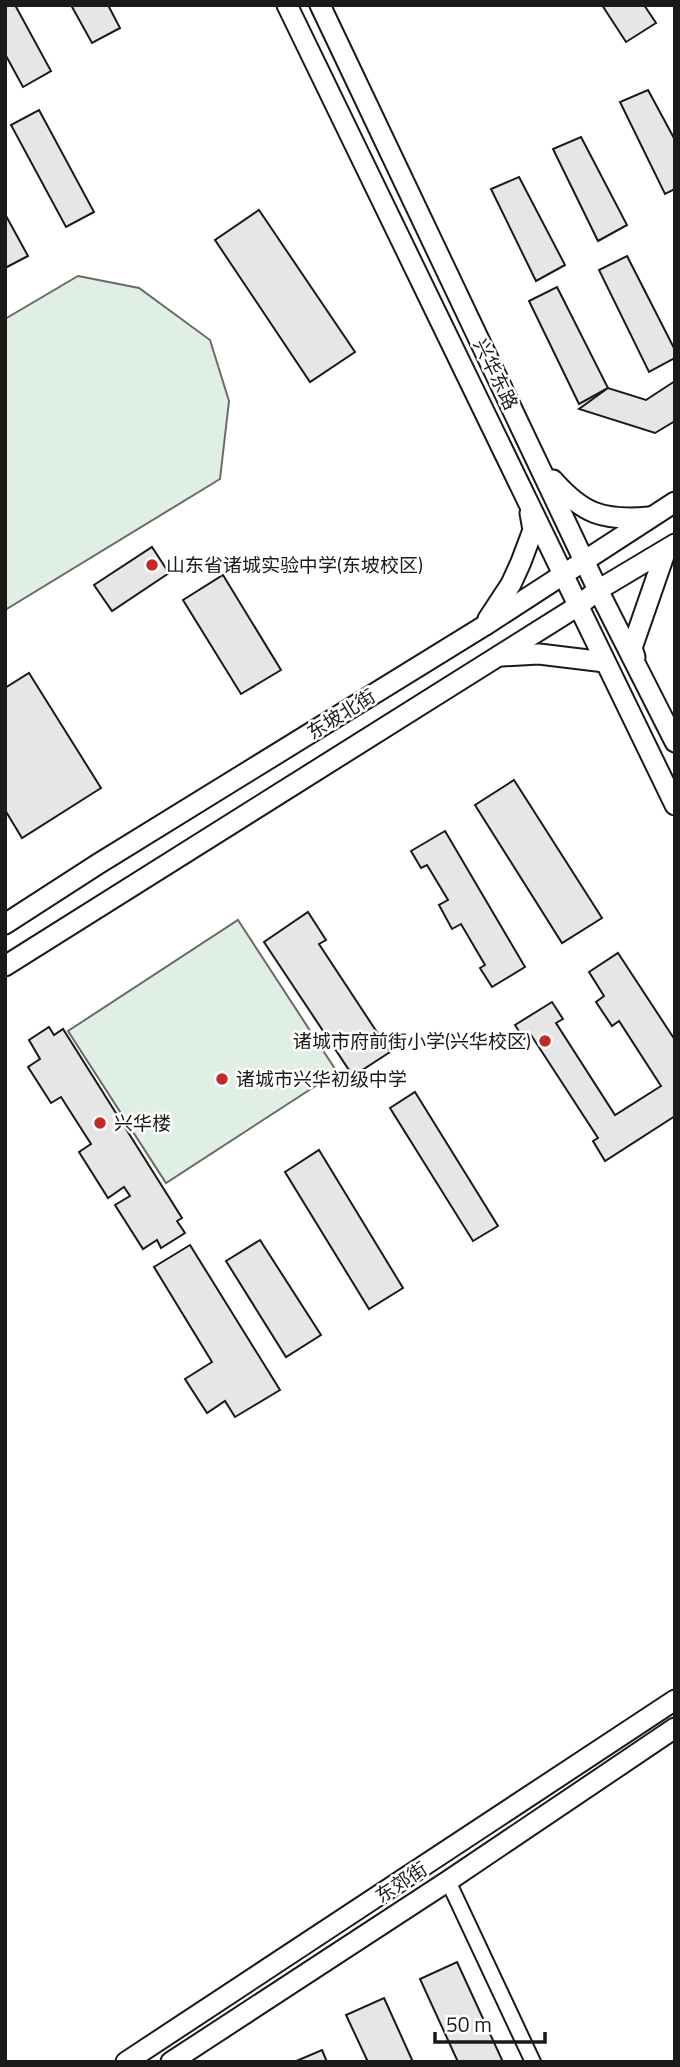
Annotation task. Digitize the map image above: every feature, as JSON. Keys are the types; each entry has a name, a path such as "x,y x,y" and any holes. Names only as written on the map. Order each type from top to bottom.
{"main road":[{"path":"287,5 675,805"},
{"name":"兴华东路","path":"320,5 584,561 675,742"},
{"path":"538,464 570,500 599,515 624,519 650,517"},
{"path":"484,626 511,584 533,530 527,499"},
{"name":"东坡北街","path":"5,924 484,626 675,502"},
{"path":"640,671 632,648 670,547"},
{"name":"东坡北街","path":"5,966 670,547"},
{"path":"498,656 539,654 606,662"},
{"name":"东郊街","path":"126,2062 675,1700"},
{"name":"东郊街","path":"171,2062 448,1881 675,1728"}],"street":[{"path":"448,1881 533,2062"}],"green space":[{"path":"78,276 139,288 210,340 229,401 220,479 5,610 5,319"},
{"path":"238,920 337,1072 166,1183 68,1031"}],"building":[{"path":"5,5 15,5 51,71 23,87 5,54"},
{"path":"71,5 108,5 120,28 92,43"},
{"path":"602,5 644,5 656,23 626,42"},
{"path":"648,90 675,140 675,189 665,194 620,102"},
{"path":"39,110 94,212 66,227 11,125"},
{"path":"581,137 627,225 598,241 553,149"},
{"path":"519,177 565,265 536,281 491,189"},
{"path":"259,210 355,352 310,382 215,240"},
{"path":"5,214 28,256 5,268"},
{"path":"627,256 675,350 675,358 649,372 599,270"},
{"path":"557,287 608,388 579,404 529,301"},
{"path":"675,381 675,421 655,433 579,409 608,388 646,400"},
{"path":"152,547 169,573 112,611 94,585"},
{"path":"223,575 281,670 241,694 183,600"},
{"path":"29,673 101,788 22,838 5,810 5,688"},
{"path":"514,780 602,918 562,943 475,805"},
{"path":"445,831 525,967 492,987 480,968 485,965 461,924 452,929 439,905 448,900 427,865 421,868 411,851"},
{"path":"308,912 326,940 319,944 390,1052 353,1076 264,942"},
{"path":"618,953 675,1040 675,1116 605,1161 593,1141 598,1138 531,1035 524,1039 515,1025 552,1002 563,1019 556,1023 615,1115 661,1086 619,1021 612,1026 596,1002 604,996 589,972"},
{"name":"兴华楼","path":"49,1027 54,1035 63,1029 182,1218 177,1221 185,1233 161,1248 157,1240 143,1249 115,1205 130,1196 124,1187 108,1198 79,1152 91,1144 61,1097 51,1103 28,1067 40,1059 29,1040"},
{"path":"415,1092 498,1226 473,1241 390,1108"},
{"path":"319,1150 403,1288 369,1309 285,1172"},
{"path":"260,1240 321,1335 286,1357 226,1261"},
{"path":"190,1245 280,1390 235,1417 225,1401 207,1413 185,1379 212,1362 154,1267"},
{"path":"457,1962 503,2062 458,2062 420,1979"},
{"path":"384,1998 413,2062 368,2062 346,2015"},
{"path":"322,2050 327,2062 294,2062"}],"place":[{"name":"山东省诸城实验中学(东坡校区)","path":"152,565"},
{"name":"诸城市府前街小学(兴华校区)","path":"545,1041"},
{"name":"诸城市兴华初级中学","path":"222,1079"},
{"name":"兴华楼","path":"100,1123"}]}
